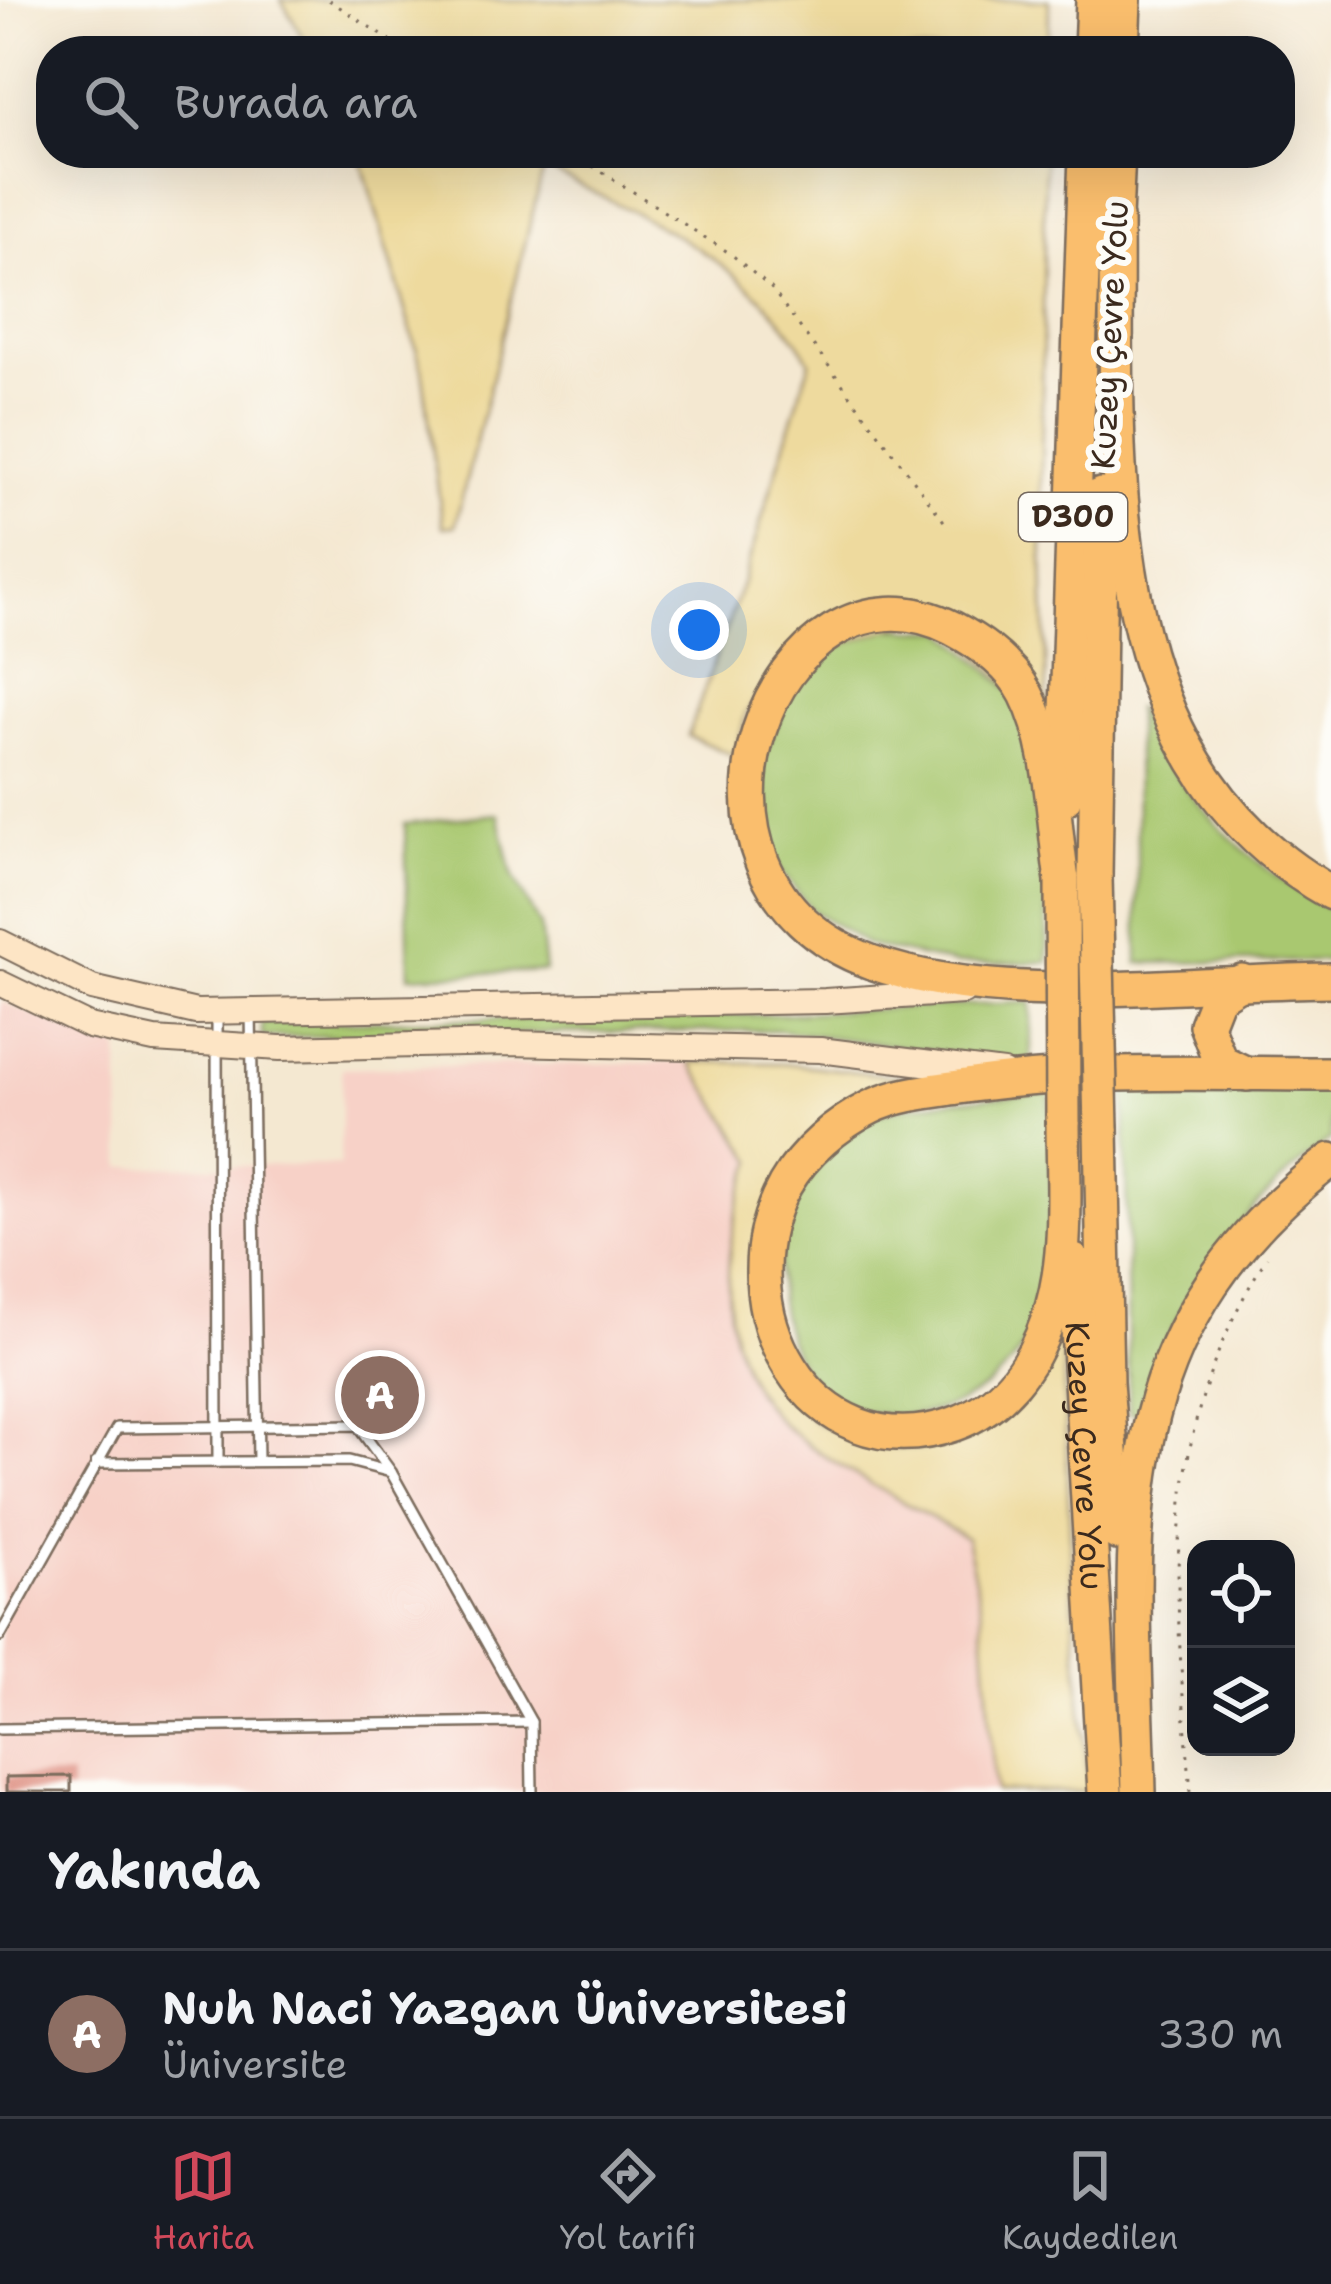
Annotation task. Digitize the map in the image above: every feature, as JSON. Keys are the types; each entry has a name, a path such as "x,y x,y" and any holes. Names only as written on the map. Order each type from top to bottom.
{"highway":[{"path":"1092,36 1093,0"},
{"path":"1123,36 1124,0"},
{"name":"Kuzey Çevre Yolu","path":"1086,168 1078,879 1101,1128 1106,1382 1137,1792"},
{"name":"Kuzey Çevre Yolu","path":"1078,879 1118,168"},
{"path":"1116,218 1119,501 1133,609 1147,658 1182,736 1230,805 1273,850 1331,893"},
{"path":"1078,879 1038,724 1024,690 973,639 941,623 875,617 817,642 776,689 751,750 748,783 758,850 782,895 817,932 868,961 1019,988 1331,980"},
{"name":"D300","path":"1063,1122 1078,879"},
{"path":"1242,981 1217,997 1206,1024 1220,1061 1247,1074"},
{"path":"1063,1122 1059,1266 1050,1317 1029,1364 1000,1399 966,1420 929,1433 854,1427 822,1408 794,1378 768,1305 769,1243 784,1187 807,1154 874,1105 1029,1076 1331,1074"},
{"name":"Kuzey Çevre Yolu","path":"1063,1122 1105,1792"},
{"path":"1137,1792 1133,1569 1145,1430 1165,1372 1214,1282 1269,1212 1331,1160"}],"street":[{"path":"0,942 111,995 217,1012 825,1001 1019,988"},
{"path":"0,983 61,1015 122,1035 215,1045 509,1043 820,1050 1029,1076"}],"lane":[{"path":"251,1011 258,1461"},
{"path":"217,1012 218,1462"},
{"path":"0,1636 116,1428 357,1425 392,1472 531,1722 532,1792"},
{"path":"96,1463 349,1461 392,1472"},
{"path":"0,1729 531,1722"}],"path":[{"path":"329,0 383,36"},
{"path":"596,168 731,254 771,288 949,528"},
{"path":"1191,1792 1176,1553 1185,1460 1213,1357 1267,1257"}],"shaded area":[{"path":"0,1001 119,1047 122,1167 340,1165 342,1068 690,1062 754,1161 736,1205 728,1259 733,1327 754,1387 789,1429 966,1538 982,1612 995,1792 0,1792"}],"green space":[{"path":"866,628 945,631 1018,698 1043,808 1048,962 956,964 868,945 813,911 776,865 756,776 799,668"},
{"path":"1136,706 1172,769 1217,824 1269,871 1331,910 1331,961 1138,963"},
{"path":"498,814 512,875 540,926 545,971 409,976 405,824"},
{"path":"1031,1002 1031,1064 778,1030 262,1037 262,1023 760,1015"},
{"path":"1331,1079 1331,1139 1265,1196 1212,1260 1171,1333 1139,1414 1129,1413 1125,1083"},
{"path":"1050,1092 1052,1216 1046,1282 1040,1311 1017,1356 983,1388 941,1408 895,1415 844,1407 802,1367 782,1312 781,1252 787,1223 803,1187 844,1137 878,1114 941,1102"}],"sand":[{"path":"281,0 1049,0 1048,36 302,36"},
{"path":"363,168 544,168 455,526 443,527 422,369"},
{"path":"546,168 1045,168 1041,496 1048,726 938,613 775,667 746,714 735,756 688,736 742,584 810,361 758,295 657,224"},
{"path":"690,1062 784,1063 919,1079 803,1141 758,1335 783,1392 815,1422 880,1448 922,1449 947,1443 1062,1340 1073,1609 1089,1792 995,1792 982,1612 966,1538 850,1472 786,1427 762,1400 745,1370 734,1336 729,1264 733,1228 754,1161"}],"building":[{"path":"71,1776 71,1792 6,1792 6,1777"}],"place":[{"name":"Nuh Naci Yazgan Üniversitesi","path":"380,1395"}]}
